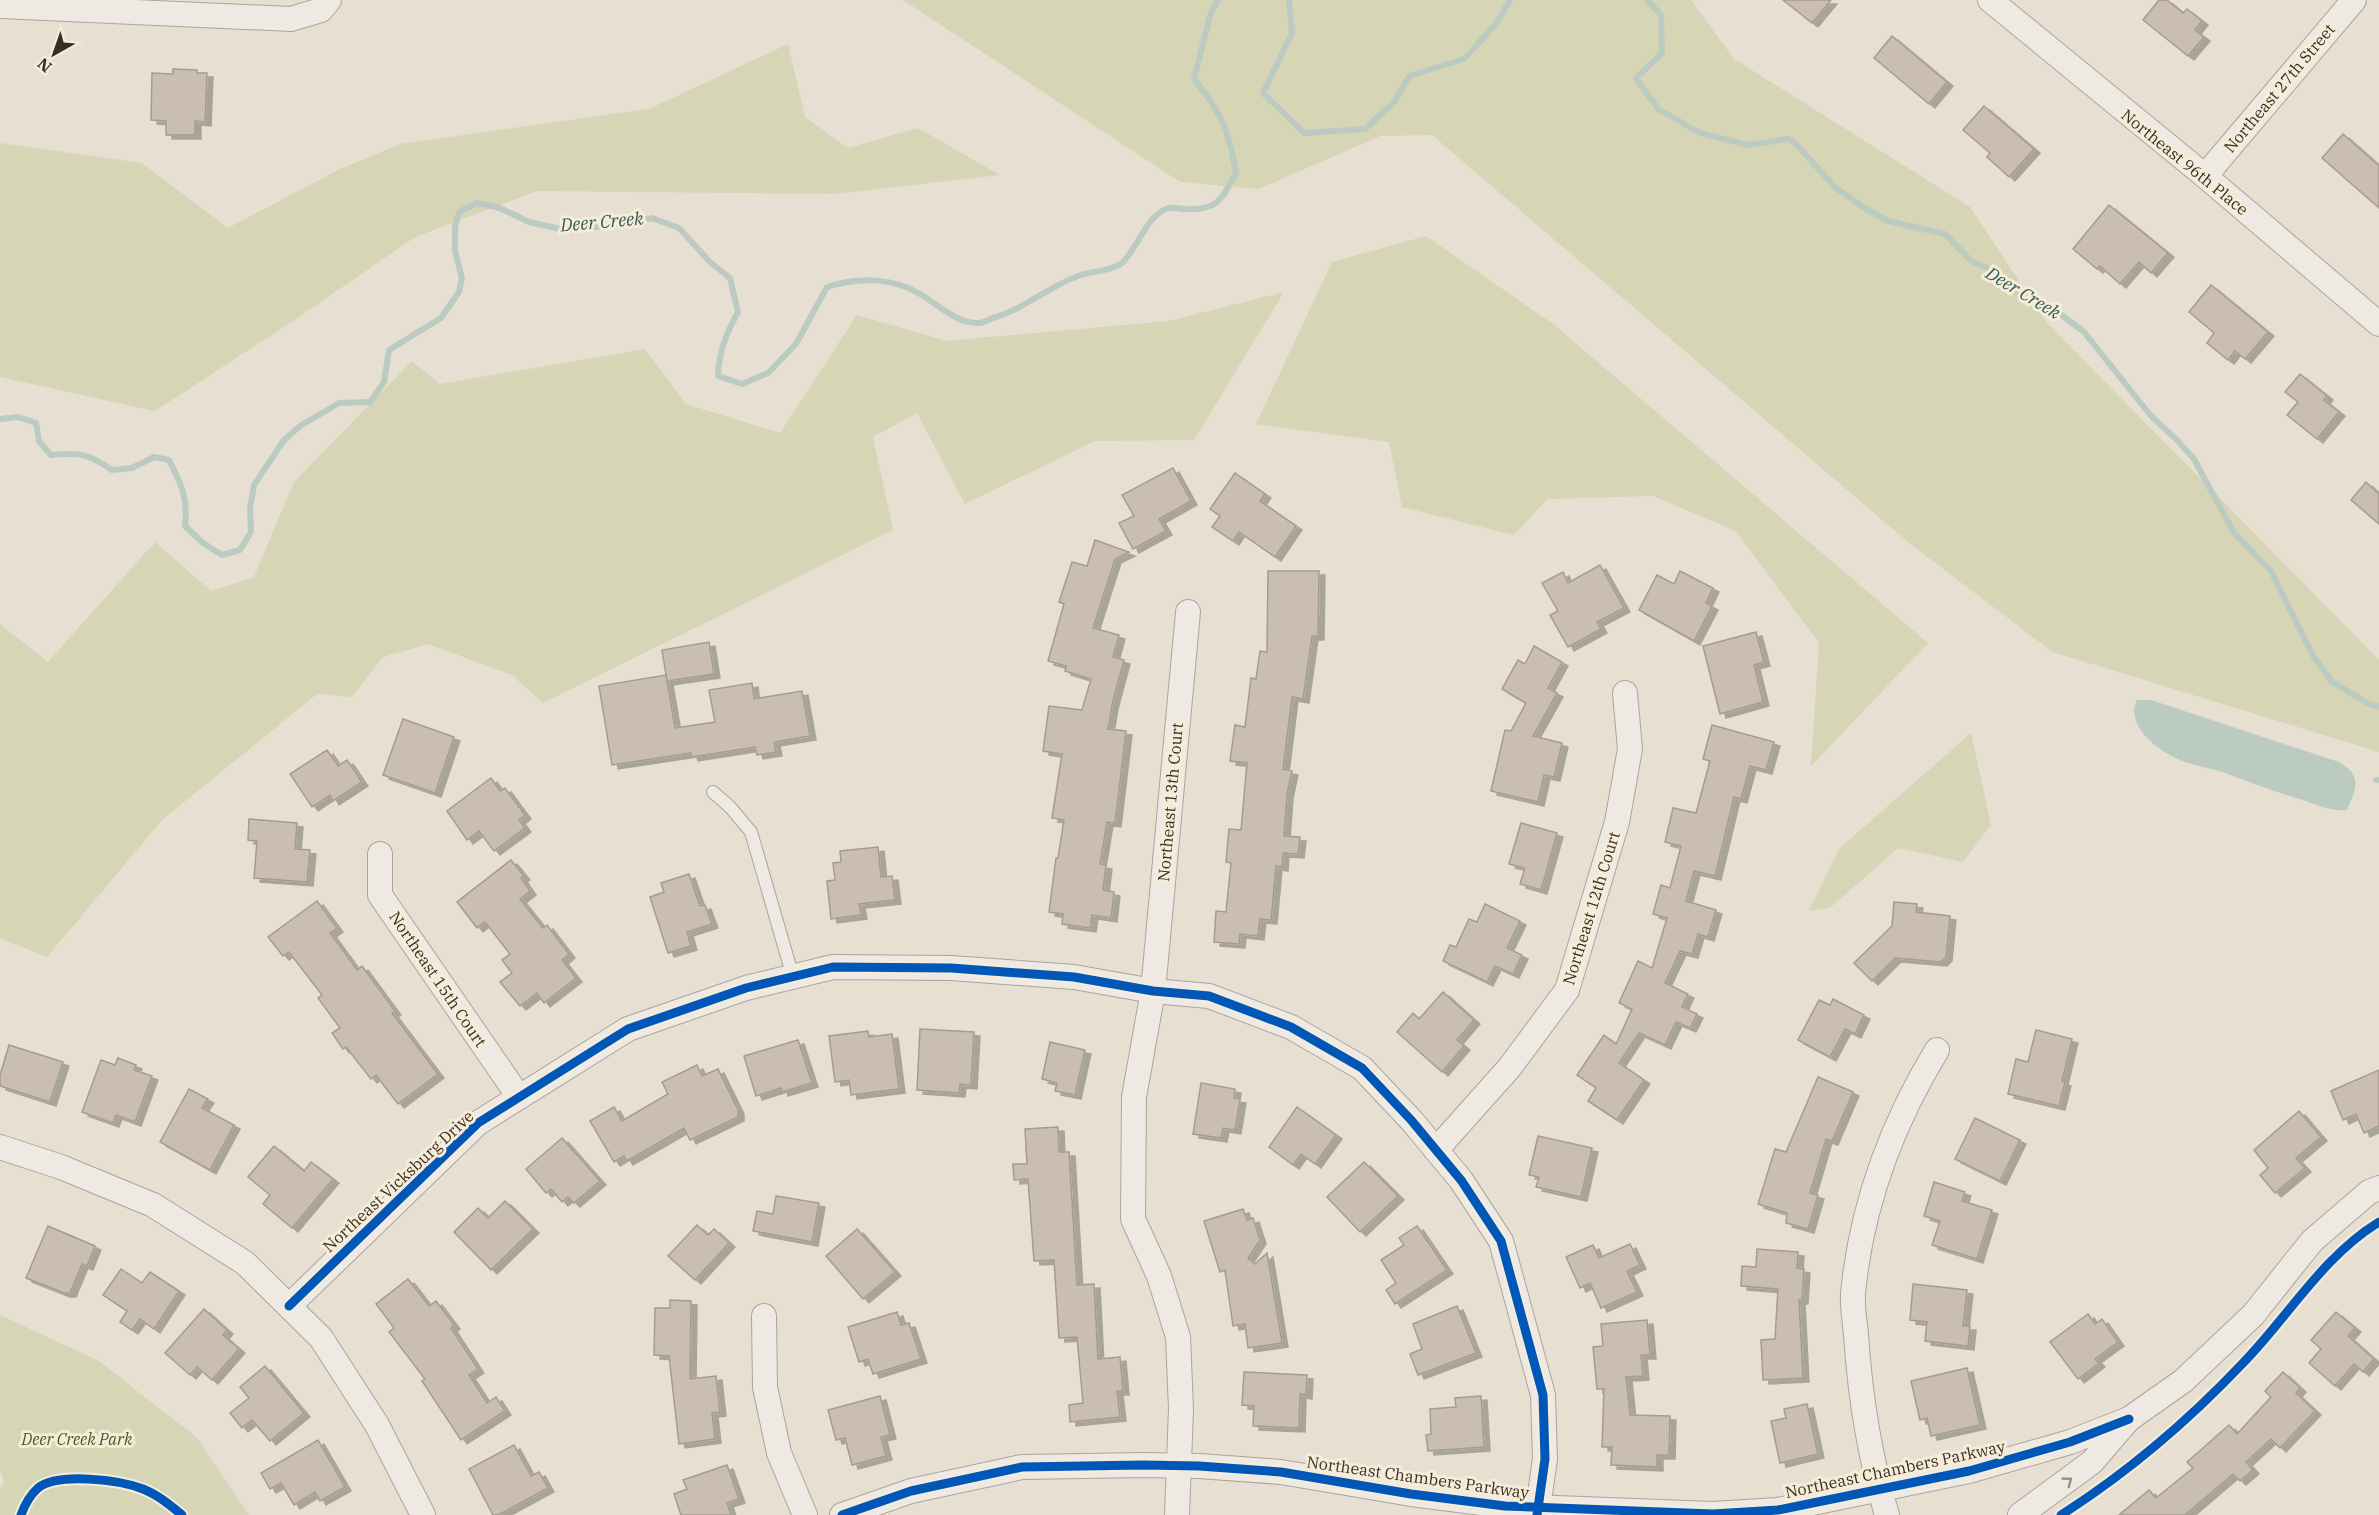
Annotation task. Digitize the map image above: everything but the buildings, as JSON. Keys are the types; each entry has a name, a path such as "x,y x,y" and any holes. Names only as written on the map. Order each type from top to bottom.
{"street":[{"path":"0,6 291,19 321,10 329,0"},
{"name":"Northeast 96th Place","path":"1990,0 2205,176 2379,324"},
{"name":"Northeast 27th Street","path":"2205,176 2354,0"},
{"name":"Northeast 13th Court","path":"1177,1515 1181,1409 1178,1337 1159,1276 1133,1219 1134,1098 1153,991 1188,612"},
{"name":"Northeast 12th Court","path":"1436,1150 1510,1067 1567,990 1617,822 1630,749 1625,693"},
{"name":"Northeast 15th Court","path":"380,854 380,895 519,1097"},
{"name":"Northeast Vicksburg Drive","path":"289,1306 478,1123 628,1029 746,988 833,967 951,969 1074,977 1153,991 1209,996 1291,1027 1362,1068 1461,1180 1501,1241 1543,1395 1545,1459 1537,1511"},
{"path":"1887,1515 1880,1489 1857,1359 1853,1296 1862,1236 1878,1171 1918,1081 1937,1050"},
{"path":"0,1147 61,1167 153,1204 245,1263 321,1338 377,1425 423,1515"},
{"name":"Northeast Chambers Parkway","path":"842,1515 911,1491 1022,1467 1199,1466 1281,1472 1411,1494 1537,1511 1713,1514 1778,1510 1880,1489 2002,1462 2070,1442 2129,1419 2183,1381 2253,1315 2312,1241 2369,1192 2379,1188"},
{"path":"764,1316 765,1387 779,1453 805,1515"},
{"name":"Northeast Chambers Parkway","path":"2020,1515 2092,1462 2129,1419"}],"lane":[{"path":"713,792 730,807 751,832 793,977"}],"green space":[{"path":"903,0 1691,0 1734,59 1970,207 2047,323 2379,660 2379,752 2053,652 1914,547 1432,135 1380,136 1259,189 1180,182"},
{"path":"788,44 805,117 848,148 918,128 1000,175 832,194 537,191 415,237 296,319 155,411 0,377 0,143 142,163 228,228 338,170 400,144 649,109"},
{"path":"1426,236 1553,324 1928,643 1811,766 1819,643 1736,531 1653,496 1547,499 1514,535 1402,507 1389,442 1256,424 1332,262"},
{"path":"1284,292 1194,440 1095,441 965,504 917,413 873,437 893,530 543,703 512,675 428,644 383,657 352,697 317,694 162,820 47,957 0,938 0,624 48,662 155,542 211,591 254,577 294,482 412,361 440,384 645,349 686,404 780,433 857,315 946,341 1169,321"},
{"path":"1971,733 1991,825 1963,862 1898,848 1831,907 1809,911 1839,849"},
{"name":"Deer Creek Park","path":"0,1315 99,1361 197,1438 249,1515 0,1515 0,1489 4,1483 0,1469"}],"shaded area":[{"path":"2137,700 2151,700 2339,762 2352,772 2355,783 2347,810 2325,808 2172,756 2154,744 2139,728 2134,709"}],"waterway":[{"name":"Deer Creek","path":"0,419 18,417 36,423 39,441 51,455 83,455 97,460 112,470 132,468 154,457 169,460 183,492 186,507 185,526 203,543 222,555 240,550 251,532 250,508 254,485 284,440 300,426 339,403 370,402 384,382 389,350 441,318 459,292 462,278 455,251 455,227 459,212 477,203 500,208 529,222 560,229 596,227 652,218 679,228 710,262 730,278 738,312 724,343 718,376 742,384 768,373 796,344 827,287 838,284 862,280 898,284 920,294 955,317 971,322 983,322 1015,309 1083,274 1118,266 1128,257 1148,225 1160,212 1168,208 1206,208 1223,196 1236,173 1230,145 1218,113 1194,79 1211,12 1218,0"},
{"name":"Deer Creek","path":"1289,0 1292,33 1263,93 1304,133 1365,129 1395,101 1409,76 1464,59 1496,24 1510,0"},
{"name":"Deer Creek","path":"1647,0 1661,15 1662,53 1636,78 1658,109 1700,133 1748,145 1788,139 1795,143 1836,188 1866,209 1888,221 1945,234 1972,262 1990,269 2013,288 2050,306 2084,332 2151,416 2194,459 2234,533 2271,571 2312,654 2331,681 2367,703 2379,707"}],"cycle path":[{"path":"289,1306 478,1123 628,1029 746,988 833,967 951,968 1074,977 1153,991 1209,996 1291,1027 1362,1068 1412,1121 1461,1180 1501,1241 1543,1395 1545,1459 1537,1515"},
{"path":"2061,1515 2110,1482 2201,1405 2259,1345 2323,1269 2359,1236 2379,1222"},
{"path":"842,1515 911,1491 1022,1467 1143,1465 1199,1466 1281,1472 1411,1494 1505,1506 1713,1514 1778,1510 1969,1471 2070,1442 2129,1419"},
{"path":"21,1515 28,1500 38,1488 47,1483 74,1479 120,1483 143,1489 159,1497 182,1515"}]}
